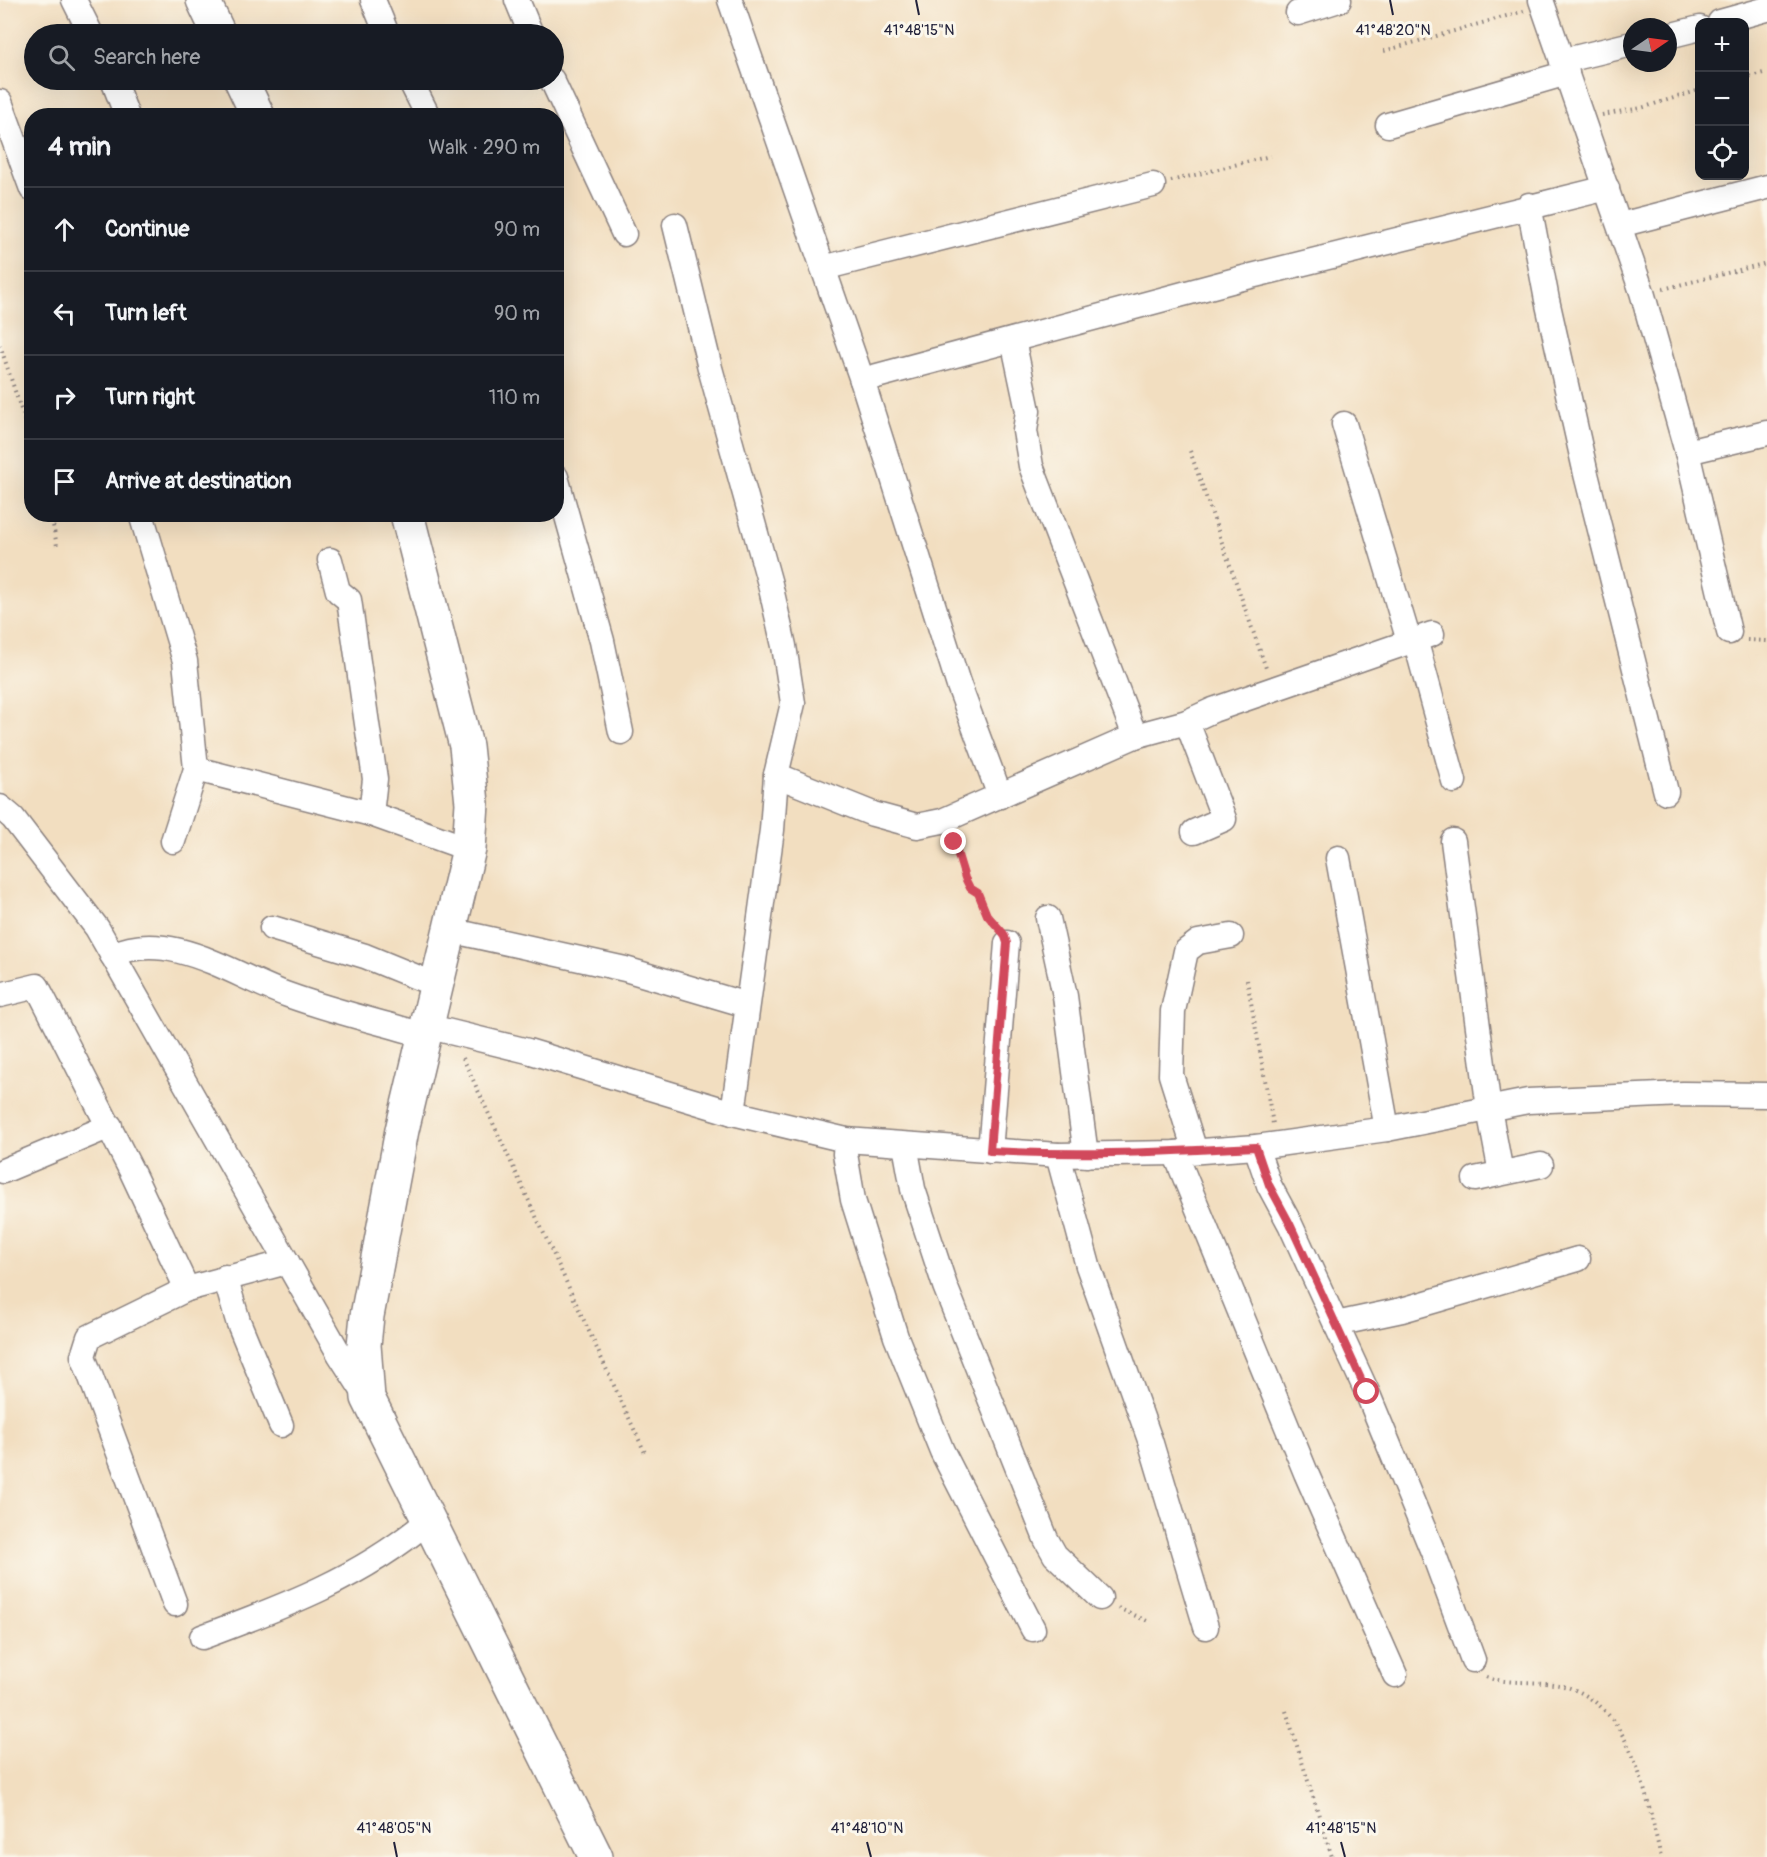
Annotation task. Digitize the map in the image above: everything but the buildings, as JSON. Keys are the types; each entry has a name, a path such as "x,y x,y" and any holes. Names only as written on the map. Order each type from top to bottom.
{"main road":[{"path":"203,0 214,24"},
{"path":"246,90 254,108"},
{"path":"409,522 466,746 472,803 469,849 402,1130 367,1316 364,1345 368,1398 596,1857"}],"street":[{"path":"74,0 87,24"},
{"path":"373,0 383,24"},
{"path":"517,0 527,24"},
{"path":"730,0 862,380 958,683 1000,796"},
{"path":"1298,13 1339,0"},
{"path":"1542,3 1640,285 1687,452 1729,632"},
{"path":"1734,18 1767,9"},
{"path":"1677,34 1695,29"},
{"path":"1389,126 1623,47"},
{"path":"117,90 124,108"},
{"path":"415,90 424,108"},
{"path":"557,90 624,234"},
{"path":"0,102 24,167"},
{"path":"823,268 1153,185"},
{"path":"1620,225 1767,187"},
{"path":"862,380 1529,205 1607,188"},
{"path":"1529,205 1547,300 1586,474 1666,792"},
{"path":"675,225 784,646 793,703 776,775 772,830 733,1113"},
{"path":"1013,340 1028,411 1025,431 1031,466 1135,736"},
{"path":"1344,424 1418,638 1454,780"},
{"path":"1687,452 1767,433"},
{"path":"564,505 602,640 621,732"},
{"path":"143,522 185,662 195,769 173,841"},
{"path":"330,560 338,591 349,600 375,779 371,814"},
{"path":"776,775 895,820 917,826 942,821 1135,736 1187,722 1418,638"},
{"path":"1187,722 1224,819 1194,832"},
{"path":"195,769 371,814 469,849"},
{"path":"0,807 13,818 97,928 287,1262 368,1398"},
{"path":"1453,841 1489,1108 1501,1173"},
{"path":"1338,858 1387,1129"},
{"path":"1048,918 1065,996 1086,1155"},
{"path":"272,928 365,956 436,985"},
{"path":"449,930 625,969 747,1005"},
{"path":"1232,936 1197,942 1186,951 1173,1011 1171,1075 1185,1152 1306,1473 1395,1675"},
{"path":"990,1151 1007,943"},
{"path":"112,954 128,947 141,945 189,953 288,995 425,1030 528,1051 733,1113 846,1140 1058,1155 1185,1152 1266,1146 1387,1129 1528,1101 1588,1097 1767,1095"},
{"path":"0,995 36,986 110,1126 187,1289"},
{"path":"3,1171 110,1126"},
{"path":"846,1140 845,1154 853,1200 896,1337 942,1450 1032,1629"},
{"path":"905,1145 913,1189 945,1286 1046,1539 1055,1555 1100,1598"},
{"path":"1266,1146 1269,1185 1290,1224 1336,1324 1433,1552 1473,1660"},
{"path":"1058,1155 1085,1255 1150,1440 1206,1627"},
{"path":"1475,1179 1541,1165"},
{"path":"1336,1324 1402,1310 1578,1259"},
{"path":"175,1604 83,1356 89,1337 187,1289 287,1262"},
{"path":"225,1277 238,1321 281,1425"},
{"path":"202,1637 289,1605 377,1561 429,1520"}],"path":[{"path":"1384,51 1542,3"},
{"path":"1749,77 1767,72"},
{"path":"1583,118 1641,108 1695,92"},
{"path":"1153,185 1270,156"},
{"path":"1640,285 1665,289 1767,263"},
{"path":"0,345 24,418"},
{"path":"1190,451 1273,689"},
{"path":"52,522 57,546"},
{"path":"942,821 954,842 970,888 978,893 987,915 1004,934 1007,943"},
{"path":"1247,980 1266,1146"},
{"path":"462,1055 646,1455"},
{"path":"1100,1598 1147,1621"},
{"path":"1473,1660 1482,1676 1493,1680 1558,1685 1583,1692 1609,1714 1621,1732 1638,1773 1661,1857"},
{"path":"1286,1711 1332,1857"}],"route":[{"path":"954,842 970,888 978,893 987,915 1004,934 1007,943 990,1151 1058,1155 1123,1155 1256,1147 1269,1185 1290,1224 1367,1392"}]}
